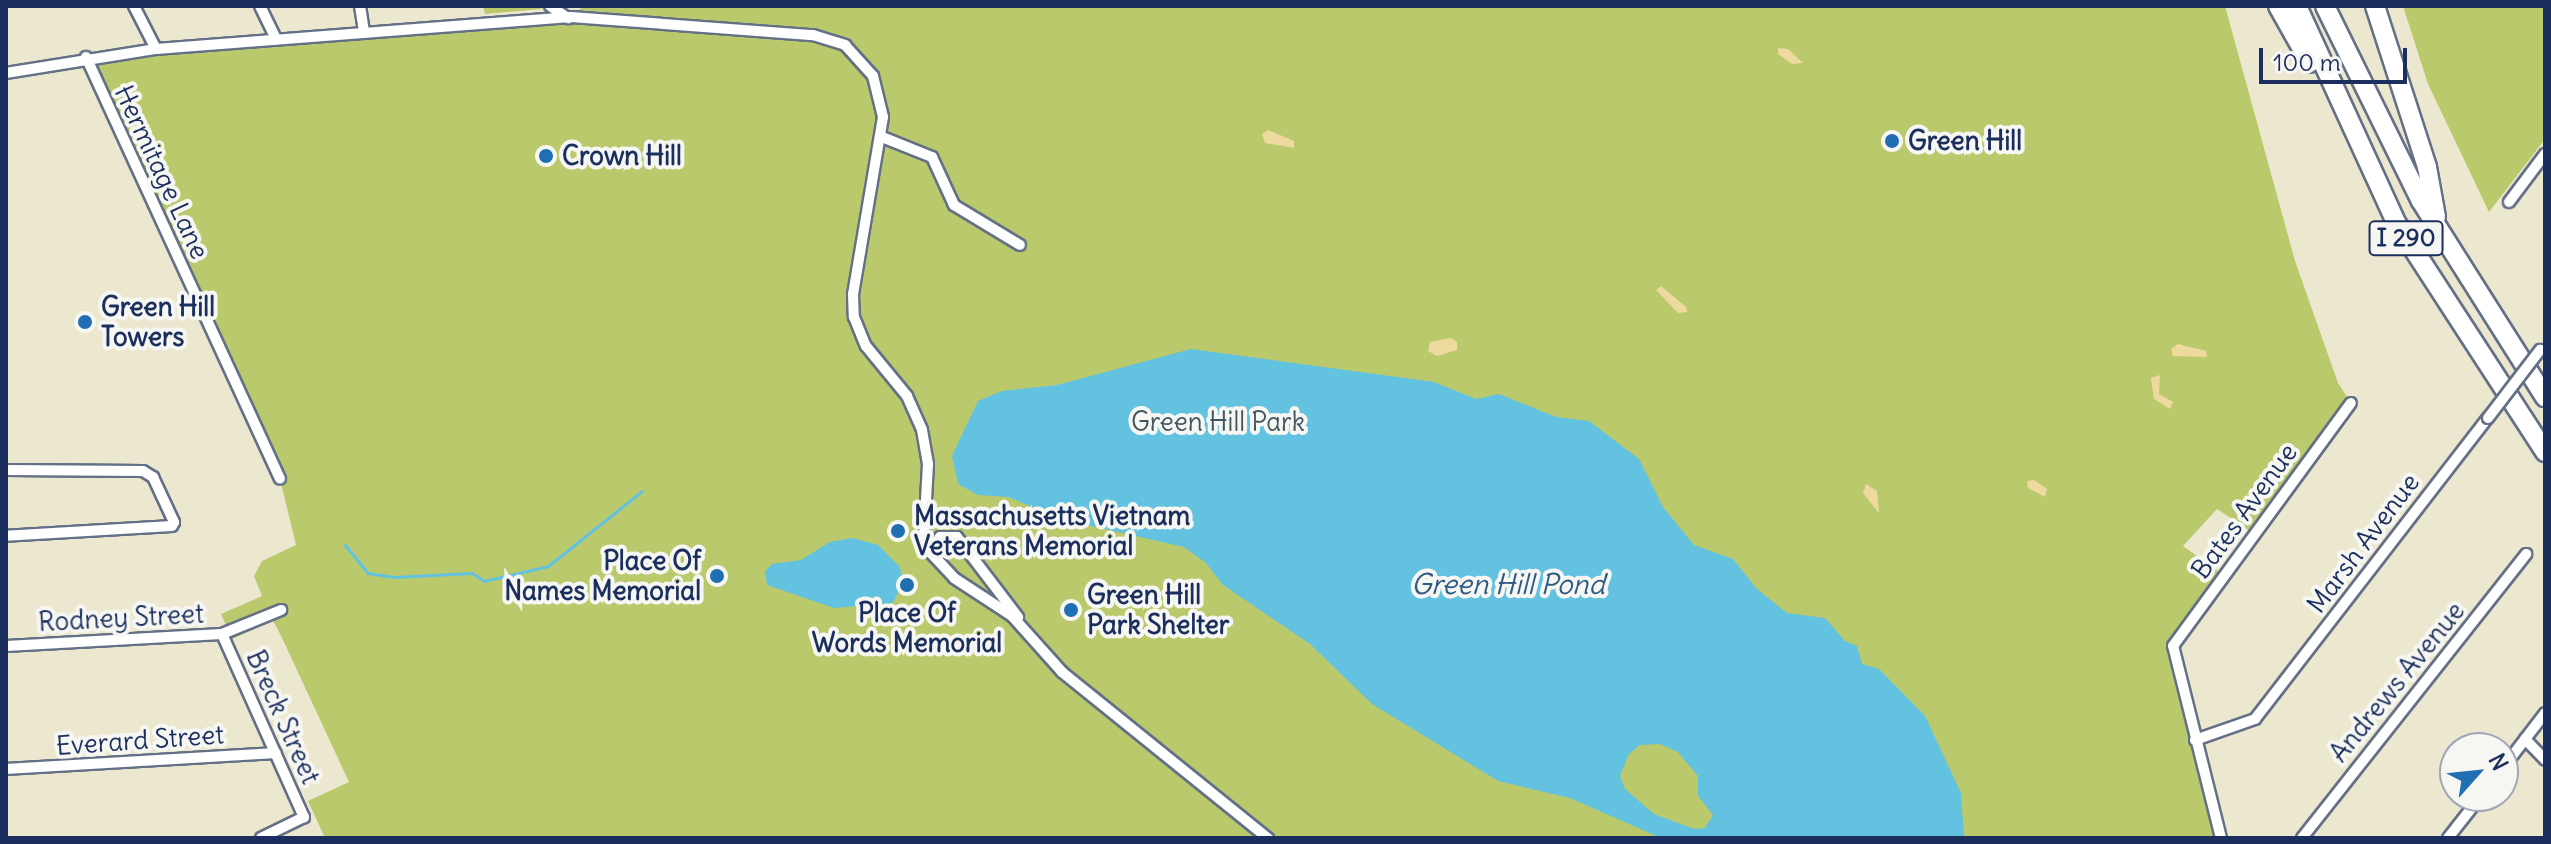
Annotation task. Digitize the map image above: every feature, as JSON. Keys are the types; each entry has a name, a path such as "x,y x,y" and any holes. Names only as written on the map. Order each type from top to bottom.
{"highway":[{"path":"2278,6 2368,168"},
{"name":"I 290","path":"2297,6 2368,168 2464,334 2545,452"},
{"name":"I 290","path":"2325,6 2368,102 2439,232 2545,397"},
{"path":"2375,6 2427,167 2439,232"}],"street":[{"path":"134,6 156,49"},
{"path":"260,6 276,39"},
{"path":"360,6 364,31"},
{"path":"550,6 568,18"},
{"path":"6,73 86,57 156,49 568,18 834,39 858,56 873,76 883,103 882,137 854,313 864,342 907,396 922,430 928,464 924,536 931,553 954,578 1004,609 1031,635"},
{"name":"Hermitage Lane","path":"86,57 280,479"},
{"path":"882,137 932,157 954,205 1020,245"},
{"path":"2509,202 2545,154"},
{"name":"Marsh Avenue","path":"2195,740 2255,719 2543,347"},
{"name":"Bates Avenue","path":"2195,740 2173,646 2351,403"},
{"path":"6,470 143,471 153,477 172,526 6,536"},
{"path":"931,553 940,537 957,537 1062,672 1268,838"},
{"name":"Andrews Avenue","path":"2302,838 2526,554"},
{"name":"Rodney Street","path":"6,646 222,634 281,610"},
{"name":"Breck Street","path":"222,634 304,817 261,838"},
{"path":"2519,747 2545,713"},
{"path":"2525,739 2545,760"},
{"path":"2195,740 2221,838"},
{"name":"Everard Street","path":"6,769 276,753"},
{"path":"2448,838 2468,812"}],"green space":[{"path":"483,6 537,6 542,9 485,14"},
{"name":"Green Hill Park","path":"584,6 2225,6 2295,261 2338,383 2351,403 2256,535 2217,509 2183,546 2225,576 2173,646 2221,838 325,838 308,801 349,782 273,620 232,639 221,614 262,596 254,576 262,561 296,545 280,479 86,57 568,18"},
{"path":"2403,6 2545,6 2545,139 2489,212 2428,84"}],"sand":[{"path":"1778,48 1788,49 1803,63 1792,64 1778,54"},
{"path":"1268,130 1294,141 1294,148 1265,143 1262,134"},
{"path":"1661,286 1686,307 1687,312 1678,313 1656,290"},
{"path":"1451,338 1457,342 1457,350 1437,356 1428,351 1430,342"},
{"path":"2178,344 2206,351 2207,357 2173,356 2171,349"},
{"path":"2160,375 2159,394 2173,402 2170,409 2154,399 2151,378"},
{"path":"2034,480 2047,489 2045,497 2028,488 2027,481"},
{"path":"1866,484 1877,491 1879,513 1863,493"}],"water":[{"name":"Green Hill Pond","path":"1191,349 1434,382 1476,399 1499,394 1556,417 1589,421 1639,459 1663,507 1694,545 1733,559 1757,589 1787,613 1825,618 1845,641 1857,646 1862,664 1879,669 1925,716 1961,793 1964,838 1661,838 1570,798 1498,781 1372,704 1310,644 1223,585 1206,563 1184,547 1065,520 1008,497 978,495 958,484 952,456 978,401 1002,391 1057,385","holes":["1660,744 1678,752 1698,776 1698,796 1713,815 1705,828 1694,829 1654,814 1625,789 1620,776 1629,754 1640,745"]},
{"path":"852,538 878,545 900,567 903,582 893,603 834,608 767,585 765,571 772,564 801,560 830,542"}],"waterway":[{"path":"345,545 368,573 394,577 472,573 484,581 548,566 642,491"}],"place":[{"name":"Green Hill","path":"1892,141"},
{"name":"Crown Hill","path":"546,156"},
{"name":"Green Hill Towers","path":"85,322"},
{"name":"Massachusetts Vietnam Veterans Memorial","path":"898,531"},
{"name":"Place Of Names Memorial","path":"717,576"},
{"name":"Place Of Words Memorial","path":"907,585"},
{"name":"Green Hill Park Shelter","path":"1071,610"}]}
